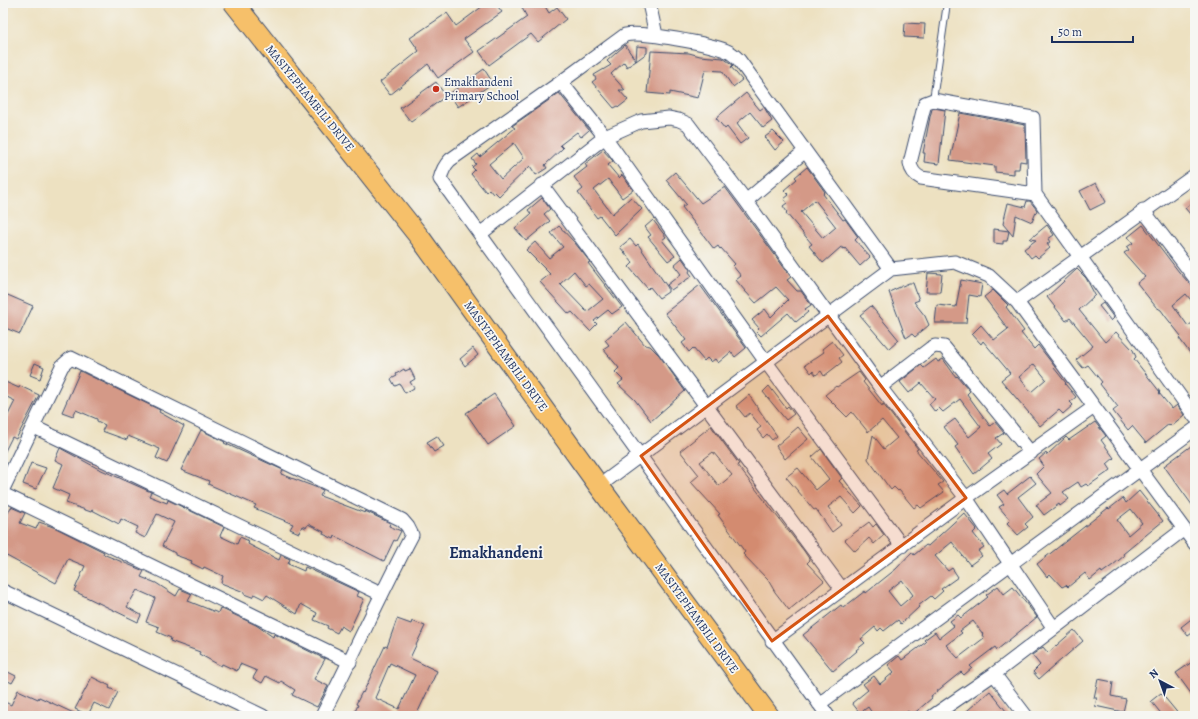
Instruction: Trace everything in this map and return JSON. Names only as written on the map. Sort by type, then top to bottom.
[{"type":"main road","name":"MASIYEPHAMBILI DRIVE","points":[[234,3],[420,239],[599,486],[769,716]]},
{"type":"street","points":[[649,3],[656,36]]},
{"type":"street","points":[[828,716],[772,641],[440,179],[443,168],[450,160],[625,35],[632,33],[656,36],[725,50],[735,56],[890,269]]},
{"type":"street","points":[[561,82],[605,137],[766,362],[902,546]]},
{"type":"street","points":[[1035,194],[921,178],[916,176],[911,167],[912,156],[924,106],[928,101],[933,100],[1033,118],[1035,194],[1195,417]]},
{"type":"street","points":[[480,234],[605,137],[641,121],[669,118],[688,124],[746,201],[880,387],[966,498],[1053,627]]},
{"type":"street","points":[[746,201],[805,152]]},
{"type":"street","points":[[1017,302],[1143,210],[1195,175]]},
{"type":"street","points":[[542,185],[842,589]]},
{"type":"street","points":[[1143,210],[1195,278]]},
{"type":"street","points":[[599,486],[890,269],[955,262],[990,276],[1017,302],[1195,544]]},
{"type":"street","points":[[880,387],[931,348],[936,346],[944,347],[1031,453]]},
{"type":"street","points":[[3,489],[62,366],[71,358],[402,520],[412,535],[381,594],[350,662],[322,716]]},
{"type":"street","points":[[772,641],[966,498],[1094,407]]},
{"type":"street","points":[[34,427],[381,594]]},
{"type":"street","points":[[819,704],[1195,429]]},
{"type":"street","points":[[3,494],[350,662]]},
{"type":"street","points":[[933,716],[994,674],[1053,627],[1184,530]]},
{"type":"street","points":[[3,591],[245,712],[263,716]]},
{"type":"street","points":[[994,674],[1026,716]]},
{"type":"lane","points":[[933,100],[947,3]]},
{"type":"highlighted area","points":[[828,316],[966,498],[772,641],[641,456]]},
{"type":"building","points":[[487,3],[495,3],[502,12],[464,39],[474,52],[438,78],[428,64],[390,95],[380,82],[419,51],[410,38],[447,13],[456,26]]},
{"type":"building","points":[[530,3],[543,3],[549,13],[557,7],[566,19],[538,42],[531,34],[489,65],[479,51],[527,17],[522,8]]},
{"type":"building","points":[[905,23],[925,24],[924,38],[904,37]]},
{"type":"building","points":[[625,45],[636,61],[627,67],[624,62],[611,74],[625,90],[619,90],[628,100],[619,107],[614,108],[592,82],[596,79],[594,75],[611,65],[607,61]]},
{"type":"building","points":[[637,46],[647,47],[647,53],[636,61]]},
{"type":"building","points":[[651,51],[689,53],[700,56],[723,58],[733,65],[731,67],[742,80],[733,87],[722,71],[705,70],[698,98],[670,92],[670,95],[647,93]]},
{"type":"building","points":[[484,69],[493,83],[458,107],[449,94]]},
{"type":"building","points":[[436,82],[446,96],[411,122],[400,108]]},
{"type":"building","points":[[559,93],[589,130],[581,137],[577,132],[560,145],[563,148],[545,165],[547,168],[536,175],[530,166],[499,196],[495,192],[493,194],[489,189],[486,192],[471,174],[475,170],[472,167],[476,164],[472,159],[478,154],[480,157],[515,128],[512,126]],"holes":[[[514,143],[524,158],[501,179],[489,164]]]},
{"type":"building","points":[[746,93],[760,110],[764,107],[772,121],[763,128],[750,112],[737,123],[748,138],[740,144],[727,127],[725,129],[716,118]]},
{"type":"building","points":[[932,109],[945,110],[939,164],[924,162],[925,153],[923,153],[930,117]]},
{"type":"building","points":[[960,113],[1025,125],[1026,162],[1020,161],[1019,169],[1014,169],[1014,174],[995,172],[995,166],[950,160]]},
{"type":"building","points":[[773,131],[784,142],[775,150],[765,137]]},
{"type":"building","points":[[603,150],[613,161],[608,165],[619,178],[622,175],[633,190],[622,198],[608,179],[594,190],[612,214],[631,197],[642,209],[615,235],[600,216],[597,218],[578,193],[583,189],[574,177],[587,167],[585,164]]},
{"type":"building","points":[[807,167],[825,192],[823,194],[843,220],[845,219],[858,237],[855,240],[870,257],[860,266],[845,248],[844,249],[841,247],[823,263],[809,246],[812,244],[786,213],[787,212],[783,206],[787,203],[784,199],[789,195],[784,190],[797,179],[795,177]],"holes":[[[815,200],[836,227],[823,238],[801,212]]]},
{"type":"building","points":[[675,172],[701,203],[725,187],[791,277],[787,280],[797,291],[801,291],[811,305],[805,309],[808,312],[796,322],[788,313],[761,336],[756,331],[759,328],[752,320],[765,309],[771,317],[788,300],[776,287],[756,303],[745,291],[736,280],[741,276],[733,266],[735,264],[721,248],[720,249],[718,246],[714,249],[682,207],[686,204],[666,180]]},
{"type":"building","points":[[1096,183],[1106,202],[1090,210],[1080,191]]},
{"type":"building","points":[[542,198],[550,209],[544,214],[550,221],[526,241],[515,228],[531,214],[528,210]]},
{"type":"building","points":[[1195,200],[1195,220],[1185,208]]},
{"type":"building","points":[[1027,201],[1030,201],[1037,210],[1032,222],[1016,215],[1013,236],[1003,224],[1008,203],[1025,207]]},
{"type":"building","points":[[653,220],[666,237],[662,240],[675,256],[668,261],[648,237],[651,235],[645,227]]},
{"type":"building","points":[[1047,225],[1054,235],[1048,239],[1050,242],[1047,244],[1050,248],[1038,258],[1035,255],[1031,258],[1024,249],[1036,240],[1030,239]]},
{"type":"building","points":[[1143,225],[1179,272],[1189,283],[1195,286],[1195,305],[1186,294],[1173,305],[1188,326],[1195,321],[1195,360],[1179,338],[1181,336],[1161,310],[1156,307],[1137,283],[1145,277],[1124,253],[1129,250],[1127,247],[1133,243],[1128,237]]},
{"type":"building","points":[[559,226],[590,262],[588,263],[622,307],[612,314],[608,310],[594,321],[597,324],[590,331],[572,312],[569,314],[540,282],[550,274],[526,250],[535,242],[549,258],[563,247],[551,233]],"holes":[[[574,271],[586,286],[589,284],[603,299],[588,311],[586,311],[560,284]]]},
{"type":"building","points":[[994,229],[1009,231],[1007,241],[1003,241],[1003,244],[994,243]]},
{"type":"building","points":[[630,239],[636,246],[638,244],[668,288],[668,292],[659,298],[650,287],[648,289],[629,267],[633,263],[620,247]]},
{"type":"building","points":[[682,258],[692,276],[671,290],[667,285],[681,274],[674,265]]},
{"type":"building","points":[[1077,269],[1086,278],[1095,295],[1079,310],[1105,342],[1116,332],[1133,350],[1136,357],[1134,359],[1172,409],[1177,405],[1184,415],[1171,426],[1169,424],[1146,443],[1132,426],[1128,430],[1113,411],[1118,407],[1100,384],[1102,382],[1088,365],[1083,368],[1076,360],[1093,346],[1070,318],[1066,321],[1047,297]]},
{"type":"building","points":[[928,273],[942,274],[940,292],[926,292]]},
{"type":"building","points":[[961,280],[982,284],[980,297],[969,295],[966,323],[935,323],[937,305],[956,307]]},
{"type":"building","points":[[909,283],[913,283],[919,300],[914,302],[925,316],[929,325],[915,337],[912,334],[906,338],[889,292]]},
{"type":"building","points":[[700,285],[746,348],[735,357],[731,352],[718,363],[715,359],[711,362],[707,358],[704,361],[693,348],[689,352],[682,343],[686,340],[665,313]]},
{"type":"building","points":[[993,290],[1008,305],[1006,307],[1024,331],[1021,333],[1034,349],[1038,345],[1055,367],[1054,368],[1066,383],[1065,384],[1076,397],[1070,402],[1073,405],[1063,414],[1059,410],[1040,426],[1001,380],[1010,373],[983,341],[981,344],[972,334],[981,325],[994,340],[1008,329],[984,297]],"holes":[[[1034,364],[1046,379],[1031,392],[1019,377]]]},
{"type":"building","points":[[3,293],[33,306],[20,334],[3,327]]},
{"type":"building","points":[[1103,303],[1114,318],[1111,321],[1099,306]]},
{"type":"building","points":[[871,306],[899,340],[889,349],[860,315]]},
{"type":"building","points":[[626,322],[645,345],[650,346],[659,355],[685,391],[651,421],[635,400],[618,384],[623,380],[615,372],[619,368],[603,349],[609,345],[605,340]]},
{"type":"building","points":[[832,341],[843,355],[839,358],[842,362],[824,376],[821,371],[816,375],[813,371],[811,373],[805,365],[824,352],[822,349]]},
{"type":"building","points":[[473,348],[478,355],[465,366],[460,359]]},
{"type":"building","points":[[936,359],[938,362],[943,359],[956,377],[957,376],[970,391],[967,394],[990,426],[995,422],[1004,433],[996,438],[1001,444],[988,454],[992,459],[974,474],[955,447],[958,445],[944,427],[955,419],[969,437],[981,427],[960,399],[943,412],[939,408],[935,412],[929,404],[935,399],[921,383],[909,393],[900,382],[921,365],[924,368]]},
{"type":"building","points":[[35,363],[44,367],[40,379],[30,375]]},
{"type":"building","points":[[404,369],[405,371],[410,369],[415,379],[410,382],[414,388],[405,393],[400,384],[395,386],[391,379],[397,376],[396,374]]},
{"type":"building","points":[[80,371],[160,410],[159,412],[184,426],[167,463],[156,458],[160,449],[128,436],[127,440],[102,431],[105,425],[97,421],[97,419],[76,410],[73,416],[62,412]]},
{"type":"building","points":[[859,372],[865,380],[863,382],[882,406],[883,404],[918,449],[916,450],[943,482],[938,485],[944,492],[921,508],[918,505],[914,508],[899,490],[898,491],[894,487],[891,490],[868,459],[873,435],[884,449],[897,438],[882,420],[868,432],[852,412],[847,417],[825,395],[836,386],[837,387]]},
{"type":"building","points":[[3,381],[19,388],[20,386],[39,395],[16,439],[12,437],[3,455],[3,425],[15,401],[3,395]]},
{"type":"building","points":[[769,386],[786,408],[788,406],[794,414],[786,420],[763,392]]},
{"type":"building","points":[[494,394],[516,426],[488,445],[466,413]]},
{"type":"building","points":[[749,395],[777,436],[772,440],[767,434],[763,438],[757,430],[761,427],[750,413],[745,417],[736,406]]},
{"type":"building","points":[[1095,422],[1106,436],[1101,440],[1114,458],[1107,464],[1111,470],[1088,486],[1086,484],[1081,487],[1078,482],[1063,492],[1069,499],[1044,515],[1036,505],[1052,493],[1036,474],[1044,466],[1039,459],[1046,453],[1047,455],[1066,437],[1069,440]]},
{"type":"building","points":[[711,426],[739,464],[737,465],[804,551],[810,560],[807,563],[824,581],[789,610],[768,580],[743,554],[745,552],[718,515],[720,514],[691,482],[699,475],[680,451]],"holes":[[[713,452],[732,475],[719,486],[700,462]]]},
{"type":"building","points":[[798,427],[808,439],[785,459],[776,446]]},
{"type":"building","points":[[201,430],[225,442],[224,443],[283,470],[281,474],[323,490],[320,496],[365,513],[365,511],[390,523],[389,526],[401,531],[396,541],[394,540],[384,561],[335,536],[334,539],[323,534],[324,532],[308,524],[306,528],[302,526],[299,533],[290,529],[293,524],[254,508],[256,505],[208,484],[209,481],[181,470]]},
{"type":"building","points":[[437,436],[444,446],[434,452],[427,442]]},
{"type":"building","points":[[1195,443],[1195,509],[1164,466]]},
{"type":"building","points":[[60,448],[97,468],[151,492],[149,496],[167,503],[168,500],[224,527],[220,536],[237,544],[240,537],[249,541],[248,544],[279,560],[281,555],[290,559],[288,564],[304,571],[305,567],[359,592],[357,596],[364,599],[349,631],[341,626],[337,633],[327,628],[328,626],[314,620],[317,613],[301,604],[297,614],[267,595],[264,599],[254,594],[252,597],[244,594],[244,592],[221,583],[223,576],[204,567],[203,569],[191,563],[192,561],[175,555],[175,553],[162,546],[174,522],[157,514],[145,538],[135,533],[138,527],[121,519],[119,524],[92,510],[91,512],[66,503],[69,495],[53,488],[63,464],[55,460]]},
{"type":"building","points":[[821,449],[842,478],[839,481],[862,506],[855,513],[841,497],[828,507],[841,525],[832,532],[816,509],[814,510],[786,477],[798,468],[816,490],[829,479],[812,457]]},
{"type":"building","points":[[31,463],[46,468],[36,489],[23,484]]},
{"type":"building","points":[[1030,476],[1036,483],[1018,497],[1033,517],[1025,524],[1028,527],[1018,535],[1007,523],[1010,520],[999,507],[1004,504],[997,495],[1004,490],[1007,494]]},
{"type":"building","points":[[1139,491],[1163,521],[1123,554],[1124,556],[1113,565],[1102,573],[1101,571],[1090,580],[1085,573],[1068,587],[1066,585],[1062,587],[1050,574],[1047,577],[1037,564],[1108,508],[1109,509],[1123,498],[1126,503]],"holes":[[[1131,509],[1142,523],[1128,535],[1117,520]]]},
{"type":"building","points":[[11,507],[25,513],[20,523],[36,529],[39,522],[56,528],[104,552],[103,554],[144,571],[141,577],[156,583],[176,596],[180,589],[192,594],[188,601],[218,613],[220,608],[256,625],[273,637],[274,634],[325,659],[314,679],[328,686],[317,707],[292,695],[295,690],[281,681],[280,683],[266,676],[262,683],[253,678],[257,671],[240,664],[237,671],[222,664],[221,666],[199,654],[200,652],[170,641],[171,638],[157,632],[159,627],[146,622],[155,598],[137,590],[127,607],[141,615],[138,622],[74,591],[85,566],[68,559],[56,583],[3,554],[3,523]]},
{"type":"building","points":[[964,513],[977,529],[973,533],[984,547],[978,551],[982,556],[970,565],[952,542],[935,556],[948,571],[952,568],[958,577],[941,589],[943,591],[934,599],[931,596],[918,606],[919,607],[901,624],[898,620],[884,631],[881,628],[878,631],[875,627],[861,639],[865,643],[833,671],[803,635],[841,605],[843,608],[865,591],[866,593],[896,569],[912,552],[914,555],[926,545],[928,546]],"holes":[[[902,580],[913,595],[900,606],[888,591]]]},
{"type":"building","points":[[869,522],[873,527],[876,524],[884,535],[874,544],[869,538],[855,551],[845,540]]},
{"type":"building","points":[[998,586],[1004,594],[1013,587],[1037,617],[997,650],[995,647],[970,666],[972,668],[964,675],[961,672],[931,696],[932,698],[911,716],[908,711],[902,716],[874,716],[868,707],[860,713],[852,703],[868,690],[863,684],[874,676],[880,684],[894,672],[888,665],[899,656],[902,660],[926,642],[924,640],[935,632],[939,638],[954,626],[950,621],[958,615],[961,618],[988,597],[986,595]],"holes":[[[973,621],[983,634],[982,635],[984,638],[958,658],[946,645],[962,633],[960,631]]]},
{"type":"building","points":[[1195,616],[1195,631],[1188,636],[1181,627]]},
{"type":"building","points":[[397,619],[411,624],[412,621],[425,626],[410,658],[437,671],[416,716],[353,716],[358,705],[356,704],[362,692],[363,693],[385,646],[387,647]],"holes":[[[390,663],[415,675],[399,709],[375,698]]]},
{"type":"building","points":[[1074,630],[1083,641],[1039,679],[1033,672],[1040,665],[1032,655],[1043,647],[1048,653]]},
{"type":"building","points":[[1195,660],[1195,699],[1176,673]]},
{"type":"building","points":[[8,672],[16,676],[12,683],[4,679]]},
{"type":"building","points":[[92,677],[118,692],[109,710],[94,703],[88,715],[75,709]]},
{"type":"building","points":[[1098,679],[1113,682],[1111,696],[1126,699],[1123,712],[1095,706],[1097,698],[1094,698]]},
{"type":"building","points":[[18,690],[38,699],[39,697],[80,716],[3,716],[3,701],[11,705]]},
{"type":"building","points":[[990,691],[1010,716],[961,716]]},
{"type":"building","points":[[1161,693],[1180,716],[1163,716],[1151,701]]},
{"type":"place","name":"Emakhandeni Primary School","points":[[436,89]]},
{"type":"district","name":"Emakhandeni","points":[[496,552]]}]
